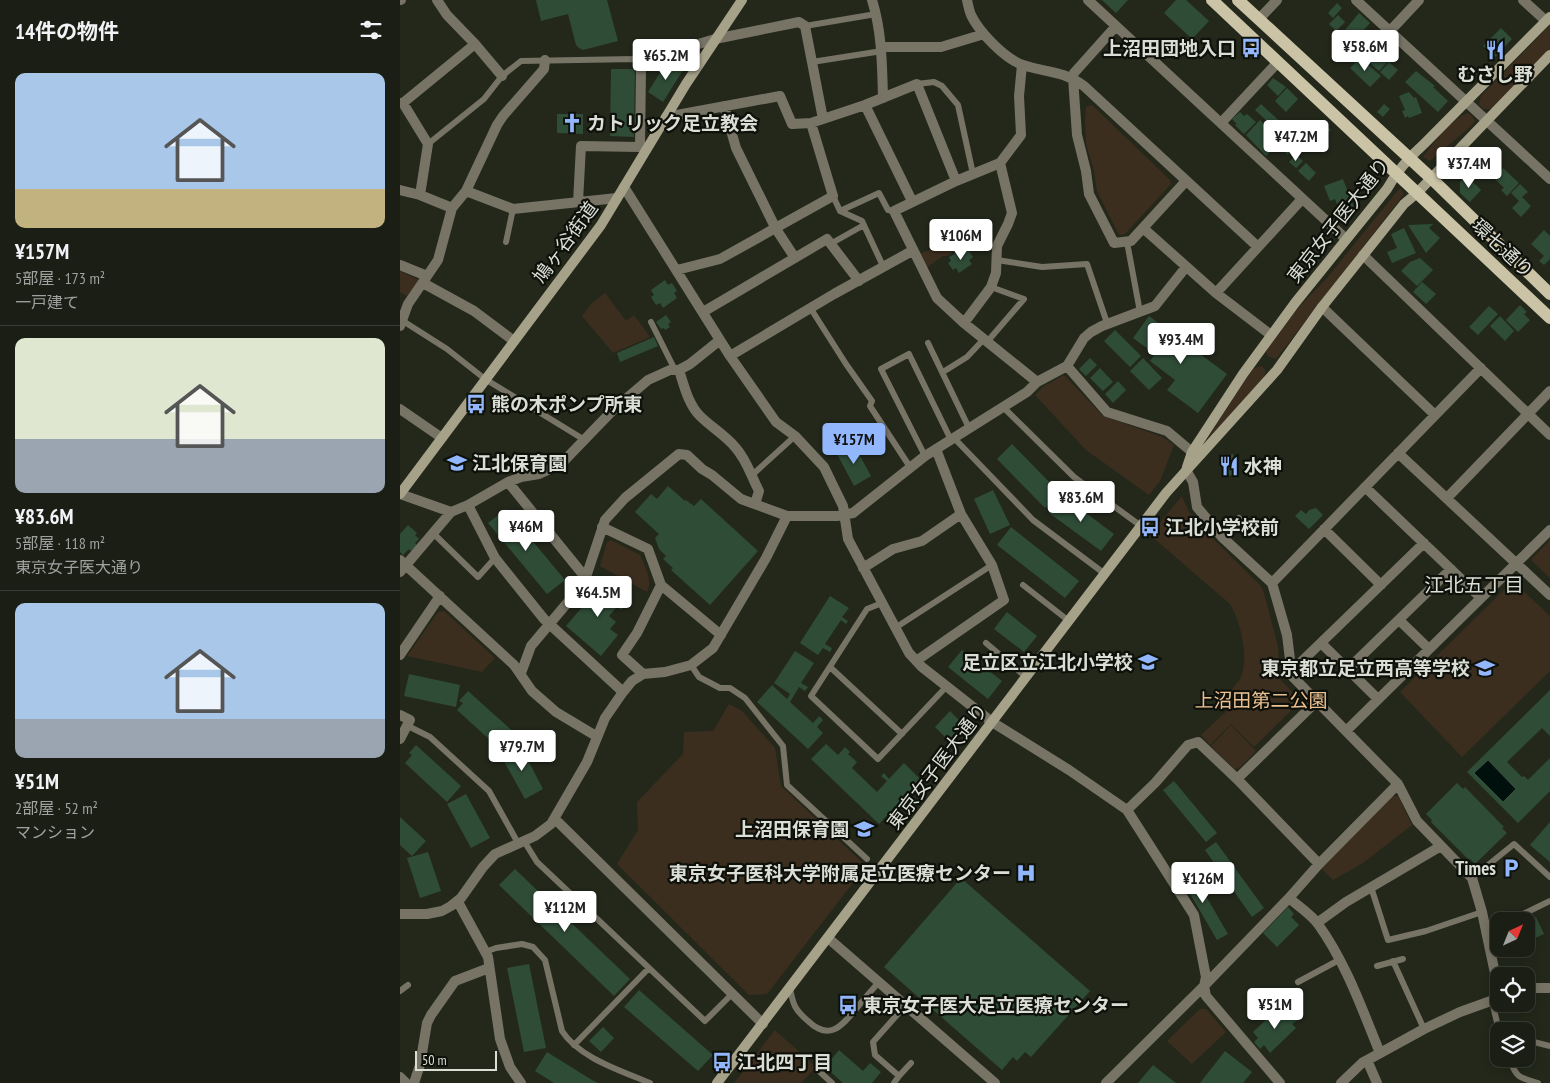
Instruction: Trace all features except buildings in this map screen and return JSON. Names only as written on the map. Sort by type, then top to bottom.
[{"type":"main road","name":"環七通り","points":[[1212,0],[1550,318]]},
{"type":"main road","name":"環七通り","points":[[1238,0],[1409,157],[1550,294]]},
{"type":"street","points":[[437,0],[447,15],[502,76]]},
{"type":"street","name":"鳩ヶ谷街道","points":[[400,494],[601,224],[618,198],[643,149],[742,0]]},
{"type":"street","points":[[872,0],[882,49],[883,98]]},
{"type":"street","points":[[967,0],[970,14],[984,34],[999,48],[1022,64],[1067,75],[1084,86],[1258,247]]},
{"type":"street","points":[[1088,0],[1346,239]]},
{"type":"street","points":[[1259,19],[1277,0]]},
{"type":"street","points":[[1356,0],[1550,180]]},
{"type":"street","points":[[1390,31],[1418,0]]},
{"type":"street","points":[[1523,0],[1548,19]]},
{"type":"street","name":"東京女子医大通り","points":[[1186,470],[1192,452],[1243,374],[1295,302],[1387,189],[1396,172],[1548,19]]},
{"type":"street","points":[[578,202],[581,146],[643,149],[641,66],[644,62],[715,39],[799,22],[805,26],[824,119]]},
{"type":"street","points":[[1116,26],[1074,73],[1073,78],[1077,135],[1086,171],[1089,194],[1114,244],[1131,241],[1186,181]]},
{"type":"street","points":[[882,49],[941,47],[984,34]]},
{"type":"street","points":[[420,195],[428,144],[401,103],[475,44]]},
{"type":"street","name":"東京女子医大通り","points":[[717,1083],[1104,574],[1186,470],[1277,370],[1322,308],[1404,204],[1417,193],[1550,55]]},
{"type":"street","points":[[401,324],[408,304],[438,260],[452,208],[466,191],[503,116],[544,69],[545,60]]},
{"type":"street","points":[[1221,123],[1278,62]]},
{"type":"street","points":[[1022,64],[1019,96],[1021,135],[1000,163],[956,181],[894,211],[912,251],[937,298],[985,341],[1037,382]]},
{"type":"street","points":[[666,117],[780,96],[792,124],[811,123],[865,105],[918,84],[956,181]]},
{"type":"street","points":[[865,105],[912,201]]},
{"type":"street","points":[[724,106],[736,148],[776,228],[794,258]]},
{"type":"street","points":[[677,270],[720,259],[833,196],[811,123]]},
{"type":"street","points":[[964,323],[991,287],[996,273],[997,246],[1012,213],[1000,163]]},
{"type":"street","points":[[624,187],[730,356],[776,422],[795,436],[824,467],[843,506],[848,539],[909,653],[916,661],[992,722],[1069,770],[1127,810],[1194,916],[1206,977],[1204,986],[1206,996],[1280,1083]]},
{"type":"street","points":[[400,190],[420,195],[452,208]]},
{"type":"street","points":[[466,191],[513,209],[618,198]]},
{"type":"street","points":[[1216,293],[1302,199]]},
{"type":"street","points":[[1143,228],[1216,293],[1271,336]]},
{"type":"street","points":[[703,312],[827,239],[832,243],[858,281]]},
{"type":"street","points":[[730,356],[912,251]]},
{"type":"street","points":[[1363,255],[1550,435]]},
{"type":"street","points":[[400,265],[474,311],[514,341]]},
{"type":"street","points":[[520,673],[531,646],[584,583],[605,520],[625,498],[679,454],[686,455],[741,499],[787,516],[845,515],[853,513],[871,501],[925,456],[1027,392],[1037,382],[1067,366],[1084,338],[1091,332],[1107,323],[1155,306],[1186,267]]},
{"type":"street","points":[[1322,308],[1435,415]]},
{"type":"street","points":[[596,736],[556,712],[532,690],[514,665],[440,596],[402,566],[434,534],[451,512],[468,505],[508,482],[539,474],[561,464],[614,409],[648,380],[691,363],[720,340]]},
{"type":"street","points":[[1067,366],[1107,412],[1167,431],[1192,452]]},
{"type":"street","points":[[1272,583],[1481,368]]},
{"type":"street","points":[[677,370],[686,393],[699,415],[735,446],[746,461],[751,476],[760,491],[755,504]]},
{"type":"street","points":[[1447,498],[1550,391]]},
{"type":"street","points":[[400,410],[442,438]]},
{"type":"street","points":[[916,661],[1004,600],[992,565],[961,514],[936,449]]},
{"type":"street","points":[[1398,453],[1550,595]]},
{"type":"street","points":[[1186,470],[1193,482],[1197,508],[1222,537],[1272,583],[1287,636],[1292,676],[1398,784],[1417,821],[1472,878],[1487,932],[1494,967]]},
{"type":"street","points":[[508,482],[581,572],[587,574]]},
{"type":"street","points":[[1366,487],[1481,598]]},
{"type":"street","points":[[400,494],[451,512]]},
{"type":"street","points":[[468,505],[495,558],[549,624],[623,692]]},
{"type":"street","points":[[864,568],[893,549],[922,540],[961,514]]},
{"type":"street","points":[[400,914],[427,914],[442,911],[458,902],[483,867],[495,854],[535,836],[555,819],[587,762],[596,736],[605,718],[623,692],[643,674],[665,672],[691,665],[713,648],[766,558],[787,516]]},
{"type":"street","points":[[602,527],[648,549],[661,585],[721,635]]},
{"type":"street","points":[[1324,529],[1381,585]]},
{"type":"street","points":[[1346,731],[1550,530]]},
{"type":"street","points":[[1290,668],[1298,665],[1424,543]]},
{"type":"street","points":[[1348,669],[1451,569]]},
{"type":"street","points":[[643,674],[622,654],[637,633],[661,585]]},
{"type":"street","points":[[400,655],[440,596]]},
{"type":"street","points":[[1399,620],[1429,649]]},
{"type":"street","points":[[1321,643],[1378,699]]},
{"type":"street","points":[[1237,779],[1316,702]]},
{"type":"street","points":[[400,715],[410,720],[400,739]]},
{"type":"street","points":[[1127,810],[1156,782],[1188,745],[1198,742],[1237,779],[1319,864]]},
{"type":"street","points":[[1106,1083],[1204,986],[1319,864],[1398,784]]},
{"type":"street","points":[[555,819],[763,1024]]},
{"type":"street","points":[[1317,922],[1346,902],[1441,846]]},
{"type":"street","points":[[1289,898],[1317,922],[1350,979],[1380,1053]]},
{"type":"street","points":[[458,902],[485,952],[504,1051],[510,1067],[521,1083]]},
{"type":"street","points":[[828,938],[995,1083]]},
{"type":"street","points":[[405,1081],[420,1065],[427,1023],[455,981],[489,968]]},
{"type":"street","points":[[1535,988],[1550,988]]},
{"type":"street","points":[[1341,1083],[1367,1060],[1424,1029],[1460,1012],[1490,1002]]},
{"type":"street","points":[[1367,1060],[1377,1083]]},
{"type":"lane","points":[[805,26],[876,14]]},
{"type":"lane","points":[[812,62],[882,49]]},
{"type":"lane","points":[[428,144],[484,99],[502,76],[521,61],[636,59],[644,62]]},
{"type":"lane","points":[[918,84],[934,82],[942,86],[958,105],[973,174]]},
{"type":"lane","points":[[840,211],[879,193],[888,210],[894,211]]},
{"type":"lane","points":[[833,196],[840,211],[862,221],[883,266]]},
{"type":"lane","points":[[506,242],[513,209]]},
{"type":"lane","points":[[832,243],[864,225]]},
{"type":"lane","points":[[1127,242],[1140,312]]},
{"type":"lane","points":[[997,260],[1042,267],[1087,264],[1107,323]]},
{"type":"lane","points":[[942,372],[967,357],[985,341],[1024,299],[991,287]]},
{"type":"lane","points":[[812,309],[851,372],[872,401],[870,406],[910,467]]},
{"type":"lane","points":[[651,322],[677,370]]},
{"type":"lane","points":[[401,324],[447,349],[486,379],[584,439]]},
{"type":"lane","points":[[928,343],[969,428]]},
{"type":"lane","points":[[925,456],[881,369],[909,354],[953,439],[1033,520],[1104,574]]},
{"type":"lane","points":[[1003,407],[1074,477],[1141,526]]},
{"type":"lane","points":[[751,476],[795,436]]},
{"type":"lane","points":[[1222,537],[1240,518]]},
{"type":"lane","points":[[434,534],[478,578],[495,558]]},
{"type":"lane","points":[[894,628],[992,565]]},
{"type":"lane","points":[[1023,585],[1069,621]]},
{"type":"lane","points":[[882,603],[867,610],[811,696],[878,759],[947,686]]},
{"type":"lane","points":[[986,644],[1026,677]]},
{"type":"lane","points":[[691,665],[699,677],[720,688],[730,688],[745,698],[783,746],[787,785],[867,859]]},
{"type":"lane","points":[[830,667],[902,734]]},
{"type":"lane","points":[[408,726],[430,737],[489,791],[521,842],[537,862],[705,1021],[732,994]]},
{"type":"lane","points":[[1472,878],[1514,844],[1550,876]]},
{"type":"lane","points":[[1371,887],[1388,940],[1426,931],[1482,912]]},
{"type":"lane","points":[[1527,912],[1550,901]]},
{"type":"lane","points":[[485,952],[496,948],[522,944],[533,947],[545,960],[562,1031],[574,1045],[607,1065],[650,1083]]},
{"type":"lane","points":[[1377,966],[1403,958]]},
{"type":"lane","points":[[1298,982],[1339,960]]},
{"type":"lane","points":[[1393,961],[1424,1029]]},
{"type":"lane","points":[[574,1045],[649,968]]},
{"type":"lane","points":[[790,988],[793,1003],[798,1012],[816,1029],[828,1031],[842,1025],[879,982]]},
{"type":"lane","points":[[400,991],[408,985]]},
{"type":"lane","points":[[899,1076],[875,1055],[873,1042],[905,1006]]},
{"type":"lane","points":[[1535,1042],[1550,1046]]},
{"type":"lane","points":[[894,1083],[911,1063]]},
{"type":"lane","points":[[1512,1067],[1520,1078],[1538,1083]]},
{"type":"lane","points":[[820,1072],[832,1083]]},
{"type":"green space","points":[[1550,25],[1550,50],[1492,109],[1483,109],[1479,104],[1481,96]]},
{"type":"green space","points":[[1092,105],[1170,180],[1171,184],[1125,234],[1119,235],[1097,191],[1094,171],[1086,144],[1086,107]]},
{"type":"green space","points":[[1468,113],[1475,121],[1471,126],[1430,161],[1423,157],[1455,120]]},
{"type":"green space","points":[[1399,189],[1404,194],[1276,359],[1269,357],[1266,353],[1267,349],[1296,310],[1327,278]]},
{"type":"green space","points":[[967,237],[971,247],[965,251],[962,247],[947,256],[943,256],[926,268],[918,254]]},
{"type":"green space","points":[[400,271],[419,280],[407,296],[400,292]]},
{"type":"green space","points":[[605,293],[626,321],[634,315],[650,337],[613,353],[582,316],[591,304]]},
{"type":"green space","points":[[1262,366],[1266,371],[1263,379],[1205,443],[1244,381],[1254,368]]},
{"type":"green space","points":[[1064,375],[1103,416],[1162,437],[1174,445],[1160,481],[1149,495],[1086,450],[1035,395],[1044,386]]},
{"type":"green space","name":"上沼田第二公園","points":[[1182,496],[1188,510],[1199,525],[1261,586],[1278,646],[1280,679],[1297,697],[1297,705],[1254,747],[1231,724],[1210,745],[1201,735],[1231,707],[1233,701],[1228,693],[1241,677],[1244,650],[1237,620],[1230,604],[1150,535]]},
{"type":"green space","points":[[611,540],[640,555],[649,578],[647,592],[600,566],[607,542]]},
{"type":"green space","points":[[1550,540],[1550,578],[1531,560]]},
{"type":"green space","points":[[1509,585],[1517,585],[1550,616],[1550,671],[1462,757],[1400,692]]},
{"type":"green space","points":[[444,611],[495,658],[482,672],[407,656],[438,612]]},
{"type":"green space","points":[[729,704],[742,711],[775,748],[781,786],[866,866],[767,994],[749,995],[617,864],[638,830],[637,802],[683,754],[684,732],[713,731]]},
{"type":"green space","points":[[1231,725],[1256,751],[1239,768],[1234,769],[1211,746]]},
{"type":"green space","points":[[1392,796],[1398,796],[1412,825],[1363,863],[1333,880],[1321,868]]},
{"type":"green space","points":[[1200,1009],[1206,1009],[1226,1032],[1192,1064],[1167,1041]]},
{"type":"green space","points":[[775,1030],[816,1067],[801,1083],[734,1083]]},
{"type":"shaded area","points":[[1488,760],[1516,789],[1503,802],[1474,773]]},
{"type":"place","name":"上沼田団地入口","points":[[1251,48]]},
{"type":"place","name":"むさし野","points":[[1495,50]]},
{"type":"place","name":"カトリック足立教会","points":[[572,123]]},
{"type":"place","name":"熊の木ポンプ所東","points":[[476,404]]},
{"type":"place","name":"江北保育園","points":[[457,463]]},
{"type":"place","name":"水神","points":[[1229,466]]},
{"type":"place","name":"江北小学校前","points":[[1150,527]]},
{"type":"place","name":"足立区立江北小学校","points":[[1148,662]]},
{"type":"place","name":"東京都立足立西高等学校","points":[[1485,668]]},
{"type":"place","name":"上沼田保育園","points":[[864,829]]},
{"type":"place","name":"Times","points":[[1511,868]]},
{"type":"place","name":"東京女子医科大学附属足立医療センター","points":[[1026,873]]},
{"type":"place","name":"東京女子医大足立医療センター","points":[[848,1005]]},
{"type":"place","name":"江北四丁目","points":[[722,1062]]},
{"type":"district","name":"江北五丁目","points":[[1474,585]]}]
